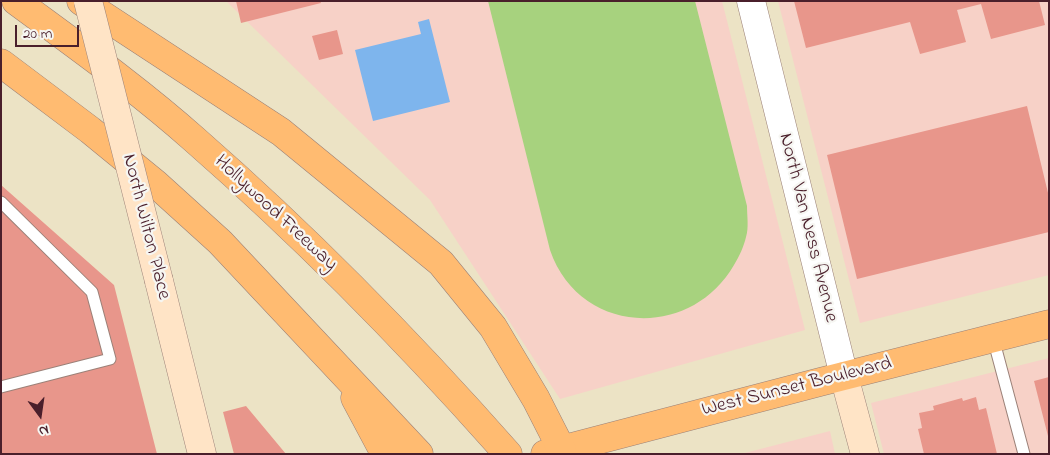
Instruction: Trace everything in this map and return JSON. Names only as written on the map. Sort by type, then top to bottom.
[{"type":"main road","name":"Hollywood Freeway","points":[[16,1],[127,84],[195,140],[260,199],[329,263],[396,330],[508,454]]},
{"type":"main road","points":[[81,1],[281,132],[441,263],[493,327],[536,398],[553,452]]},
{"type":"main road","name":"North Wilton Place","points":[[88,1],[202,454]]},
{"type":"main road","points":[[1,63],[90,130],[220,242],[419,454]]},
{"type":"main road","name":"West Sunset Boulevard","points":[[553,452],[1049,324]]},
{"type":"main road","points":[[340,368],[385,454]]},
{"type":"main road","name":"North Van Ness Avenue","points":[[844,376],[865,454]]},
{"type":"street","name":"North Van Ness Avenue","points":[[751,1],[844,376]]},
{"type":"lane","points":[[1,202],[92,292],[110,359],[1,388]]},
{"type":"lane","points":[[993,338],[1024,454]]},
{"type":"shaded area","points":[[226,1],[722,1],[805,330],[560,399],[430,200]]},
{"type":"shaded area","points":[[778,1],[1049,1],[1049,275],[860,323]]},
{"type":"shaded area","points":[[1049,358],[1049,454],[884,454],[871,403]]},
{"type":"shaded area","points":[[830,431],[835,454],[741,454]]},
{"type":"green space","points":[[488,1],[695,1],[747,206],[747,230],[743,248],[734,265],[715,290],[691,307],[664,316],[636,318],[609,312],[585,299],[564,278],[550,250]]},
{"type":"water","points":[[429,19],[450,102],[373,121],[355,50],[421,34],[418,22]]},
{"type":"building","points":[[236,1],[320,1],[321,3],[241,23]]},
{"type":"building","points":[[794,1],[1039,1],[1045,25],[991,39],[981,4],[957,10],[966,42],[920,54],[910,22],[806,48]]},
{"type":"building","points":[[337,30],[343,54],[319,60],[312,36]]},
{"type":"building","points":[[1027,106],[1049,197],[1049,232],[857,279],[827,155]]},
{"type":"building","points":[[1,185],[114,285],[157,454],[1,454]]},
{"type":"building","points":[[1049,377],[1049,436],[1048,436],[1034,381]]},
{"type":"building","points":[[976,397],[979,410],[986,408],[997,454],[924,454],[918,429],[922,428],[919,413],[934,410],[933,406],[962,398],[963,401]]},
{"type":"building","points":[[246,406],[286,454],[234,454],[223,412]]}]
